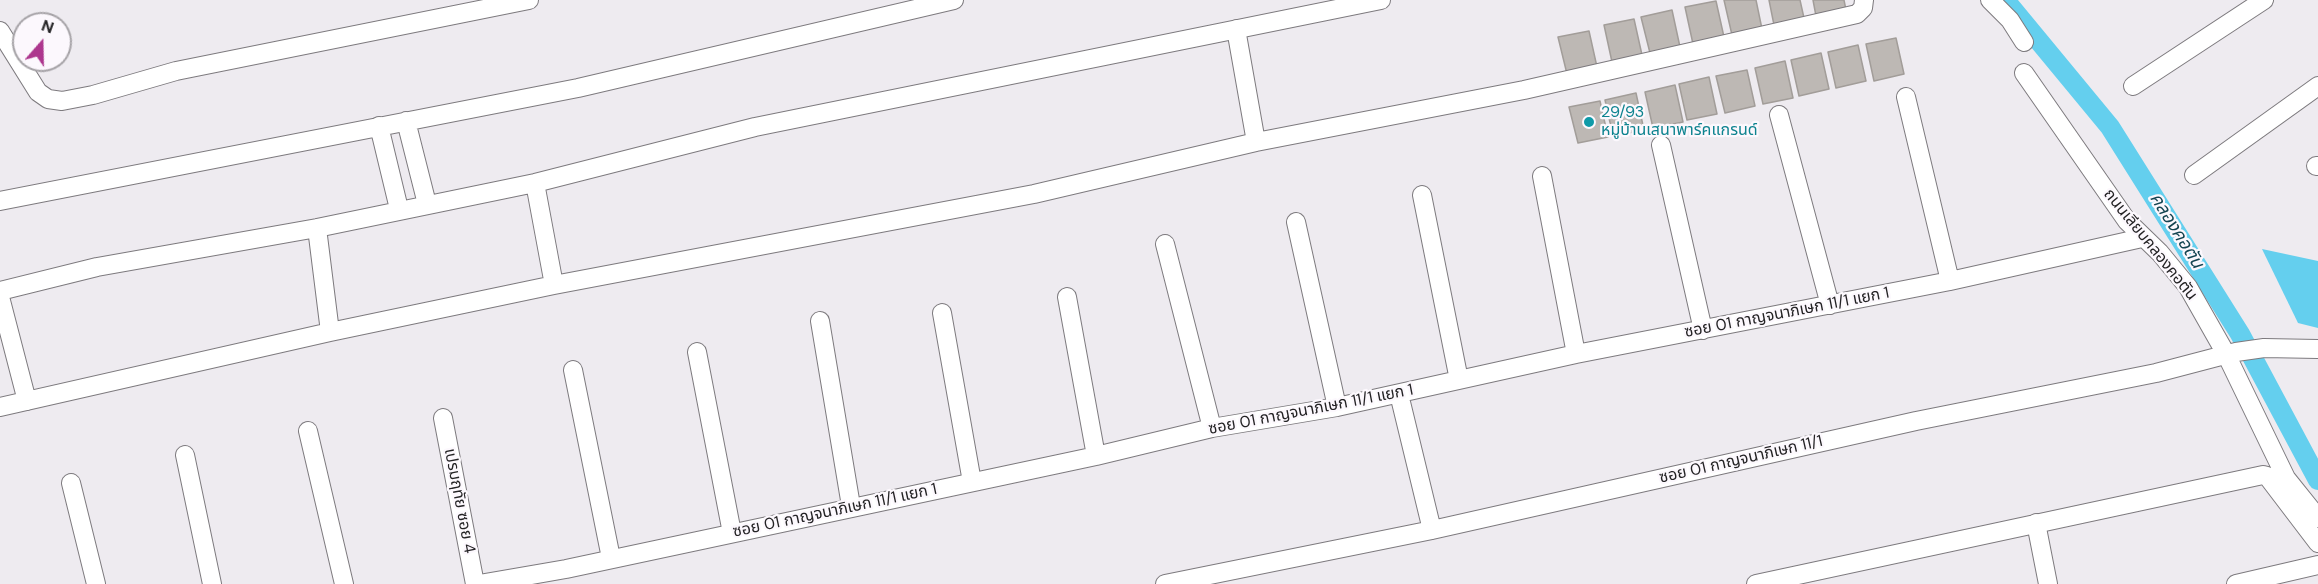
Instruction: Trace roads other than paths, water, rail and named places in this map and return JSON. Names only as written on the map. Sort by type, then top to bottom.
[{"type":"street","points":[[0,31],[38,92],[48,99],[62,101],[93,95],[176,72],[529,0]]},
{"type":"street","points":[[0,201],[578,88],[954,0]]},
{"type":"street","points":[[0,291],[98,267],[317,228],[399,209],[535,183],[755,127],[1381,0]]},
{"type":"street","points":[[0,407],[330,332],[554,285],[1034,194],[1256,142],[1524,90],[1857,14],[1863,8],[1864,0]]},
{"type":"street","points":[[1990,0],[2010,20],[2024,42]]},
{"type":"street","points":[[2133,86],[2264,0]]},
{"type":"street","points":[[1236,29],[1256,142]]},
{"type":"street","name":"ถนนเลียบคลองคอตัน","points":[[2024,73],[2127,221],[2160,253],[2188,287],[2231,353],[2286,478],[2318,518]]},
{"type":"street","points":[[2194,175],[2318,86]]},
{"type":"street","points":[[1906,97],[1950,281]]},
{"type":"street","points":[[1779,115],[1830,305]]},
{"type":"street","points":[[406,121],[427,204]]},
{"type":"street","points":[[379,126],[399,209]]},
{"type":"street","points":[[1661,145],[1702,330]]},
{"type":"street","points":[[1542,176],[1575,354]]},
{"type":"street","points":[[535,183],[554,285]]},
{"type":"street","points":[[1422,195],[1460,380]]},
{"type":"street","points":[[1296,222],[1337,407]]},
{"type":"street","points":[[317,228],[330,332]]},
{"type":"street","name":"ซอย 01 กาญจนาภิเษก 11/1 แยก 1","points":[[477,584],[568,577],[611,558],[1096,456],[1212,428],[1337,407],[1575,354],[1950,281],[2142,238]]},
{"type":"street","points":[[1165,244],[1212,428]]},
{"type":"street","points":[[0,297],[27,400]]},
{"type":"street","points":[[1067,297],[1096,456]]},
{"type":"street","points":[[942,313],[972,482]]},
{"type":"street","points":[[820,321],[851,506]]},
{"type":"street","name":"ซอย 01 กาญจนาภิเษก 11/1","points":[[1166,584],[1432,530],[1905,423],[2156,373],[2231,353],[2264,348],[2318,348]]},
{"type":"street","points":[[697,352],[732,533]]},
{"type":"street","points":[[573,370],[611,558]]},
{"type":"street","points":[[1399,394],[1432,530]]},
{"type":"street","name":"เปรมฤทัย ซอย 4","points":[[443,418],[477,584]]},
{"type":"street","points":[[308,431],[344,584]]},
{"type":"street","points":[[185,455],[212,584]]},
{"type":"street","points":[[1756,584],[2263,475],[2267,476],[2318,543]]},
{"type":"street","points":[[71,483],[96,584]]},
{"type":"street","points":[[2036,523],[2048,584]]},
{"type":"street","points":[[2235,584],[2318,565]]},
{"type":"water","points":[[2262,249],[2318,261],[2318,328],[2298,323]]},
{"type":"waterway","name":"คลองคอตัน","points":[[2005,0],[2110,127],[2240,334],[2318,480]]},
{"type":"place","name":"29/93 หมู่บ้านเสนาพาร์คแกรนด์","points":[[1589,122]]}]
